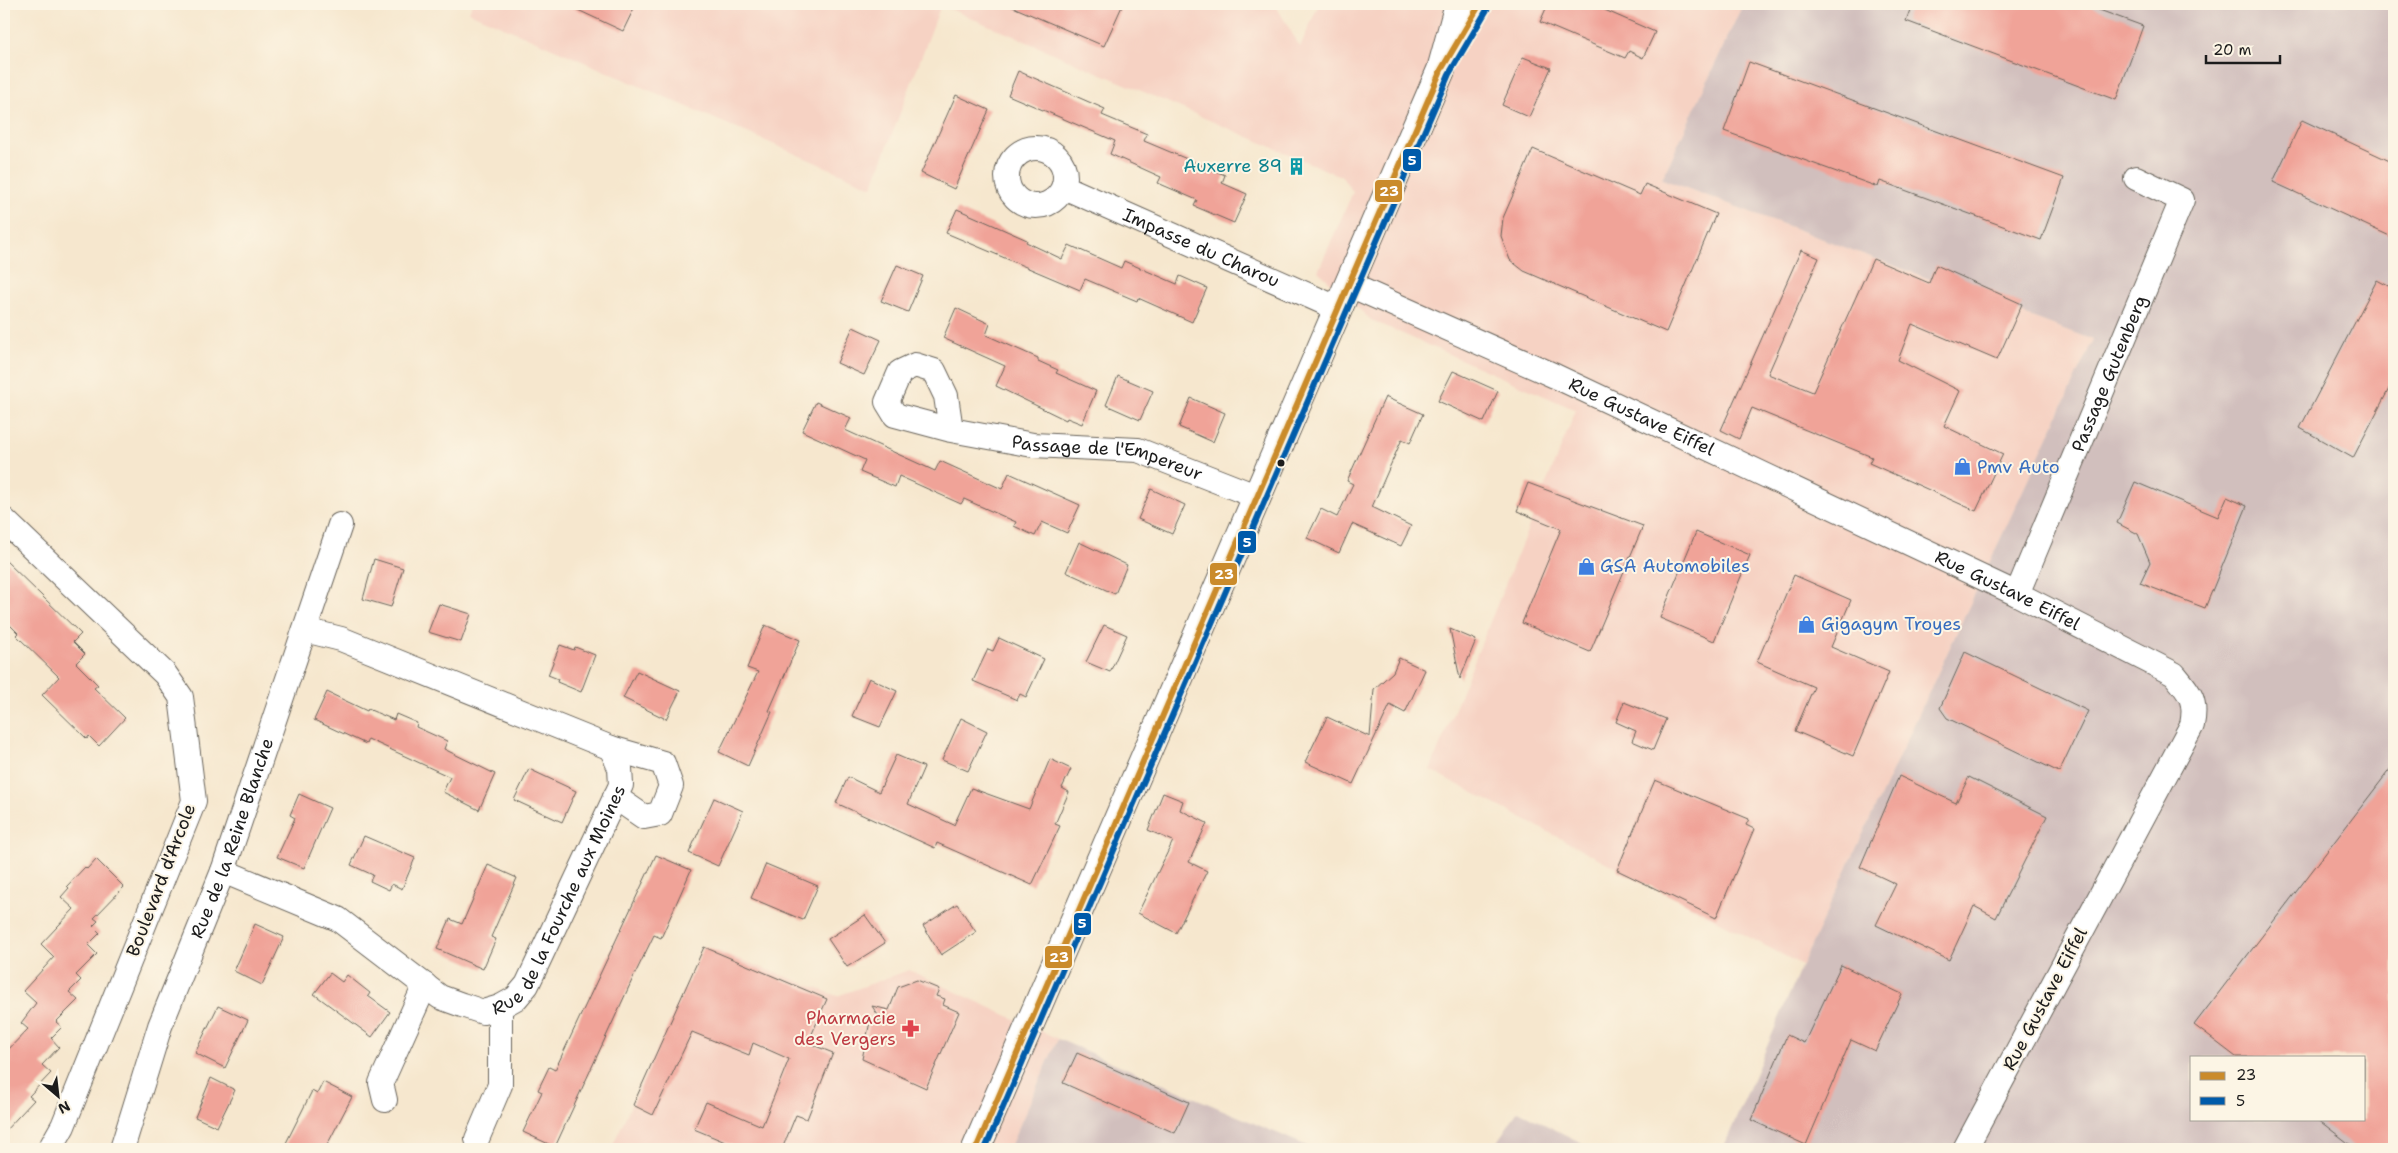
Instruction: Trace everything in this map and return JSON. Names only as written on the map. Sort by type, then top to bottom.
[{"type":"main road","points":[[1441,70],[1459,4]]},
{"type":"main road","points":[[976,1149],[1441,70],[1480,4]]},
{"type":"street","name":"Passage Gutenberg","points":[[2017,594],[2182,200],[2136,178]]},
{"type":"street","name":"Impasse du Charou","points":[[1064,187],[1344,297]]},
{"type":"street","name":"Rue Gustave Eiffel","points":[[1344,297],[1555,376],[2017,594],[2174,674],[2190,694],[2195,710],[2192,725],[1965,1149]]},
{"type":"street","name":"Passage de l'Empereur","points":[[951,430],[1033,445],[1138,450],[1258,497]]},
{"type":"street","name":"Boulevard d'Arcole","points":[[4,520],[164,674],[181,697],[194,801],[63,1126],[50,1149]]},
{"type":"street","name":"Rue de la Reine Blanche","points":[[122,1149],[160,1026],[224,871],[340,525]]},
{"type":"street","points":[[305,630],[341,639],[611,748],[663,763],[671,786],[660,814],[644,817],[615,797]]},
{"type":"street","name":"Rue de la Fourche aux Moines","points":[[224,871],[338,919],[440,997],[483,1012],[500,1007],[516,998],[527,985],[621,785],[620,768],[611,748]]},
{"type":"street","points":[[385,1100],[381,1084],[425,985]]},
{"type":"street","points":[[477,1139],[500,1085],[500,1007]]},
{"type":"shaded area","points":[[472,4],[1275,4],[1300,47],[1319,4],[1743,4],[1662,179],[2093,340],[1802,965],[1430,770],[1576,410],[1371,320],[1318,271],[1353,192],[1342,177],[941,5],[872,187],[469,12]]},
{"type":"shaded area","points":[[1743,4],[2394,4],[2394,1149],[1723,1149],[1802,965],[2093,340],[1662,179]]},
{"type":"shaded area","points":[[704,946],[837,996],[909,970],[1058,1039],[1009,1149],[611,1149]]},
{"type":"shaded area","points":[[1058,1039],[1314,1149],[1009,1149]]},
{"type":"shaded area","points":[[1518,1111],[1594,1149],[1492,1149]]},
{"type":"building","points":[[565,4],[636,4],[623,31]]},
{"type":"building","points":[[1006,4],[1123,4],[1104,46]]},
{"type":"building","points":[[1548,4],[1591,4],[1655,32],[1643,58],[1629,51],[1625,58],[1540,22]]},
{"type":"building","points":[[1912,4],[2083,4],[2143,26],[2116,100],[1906,21]]},
{"type":"building","points":[[1523,57],[1551,68],[1529,117],[1502,105]]},
{"type":"building","points":[[1749,62],[2064,178],[2041,240],[1880,181],[1878,187],[1724,131]]},
{"type":"building","points":[[1018,71],[1105,109],[1102,115],[1147,134],[1144,141],[1225,175],[1222,183],[1247,194],[1234,223],[1194,206],[1197,200],[1158,183],[1161,177],[1110,154],[1115,141],[1008,95]]},
{"type":"building","points":[[956,95],[989,110],[954,189],[921,173]]},
{"type":"building","points":[[2302,120],[2394,163],[2394,238],[2273,182]]},
{"type":"building","points":[[1533,149],[1640,195],[1645,184],[1716,214],[1666,332],[1524,271],[1510,260],[1501,236],[1503,218]]},
{"type":"building","points":[[957,209],[1027,240],[1026,242],[1062,259],[1069,245],[1121,268],[1124,261],[1177,284],[1180,276],[1207,288],[1192,322],[1138,298],[1137,301],[1085,279],[1080,290],[946,233]]},
{"type":"building","points":[[1801,250],[1819,258],[1768,374],[1813,392],[1873,259],[1929,283],[1936,265],[2022,304],[1997,360],[1912,324],[1898,360],[1960,391],[1944,426],[2003,454],[1976,511],[1869,463],[1872,457],[1752,408],[1739,439],[1721,430]]},
{"type":"building","points":[[897,265],[923,276],[908,312],[881,301]]},
{"type":"building","points":[[2377,280],[2394,289],[2394,379],[2353,458],[2300,428]]},
{"type":"building","points":[[956,308],[990,324],[986,335],[1038,358],[1038,361],[1058,370],[1056,373],[1096,391],[1082,424],[1067,418],[1066,420],[996,386],[1005,366],[943,338]]},
{"type":"building","points":[[853,327],[881,340],[864,375],[837,363]]},
{"type":"building","points":[[1453,371],[1498,391],[1484,422],[1438,401]]},
{"type":"building","points":[[1118,376],[1153,391],[1140,420],[1106,405]]},
{"type":"building","points":[[1385,397],[1423,414],[1410,443],[1402,439],[1372,507],[1411,526],[1401,546],[1352,524],[1339,553],[1307,538],[1321,509],[1337,517],[1353,484],[1347,481]]},
{"type":"building","points":[[1191,398],[1225,413],[1213,442],[1179,427]]},
{"type":"building","points":[[816,402],[851,418],[845,430],[935,471],[940,461],[1002,489],[1009,473],[1080,505],[1067,533],[1042,522],[1035,536],[1014,526],[1016,522],[964,499],[961,504],[899,476],[895,487],[860,472],[865,460],[802,431]]},
{"type":"building","points":[[2135,482],[2218,517],[2227,497],[2247,506],[2205,608],[2140,583],[2150,562],[2138,534],[2117,523]]},
{"type":"building","name":"GSA Automobiles","points":[[1528,483],[1643,526],[1590,652],[1522,623],[1561,529],[1517,511]]},
{"type":"building","points":[[1151,489],[1185,505],[1172,534],[1138,519]]},
{"type":"building","points":[[1696,532],[1750,555],[1714,641],[1660,618]]},
{"type":"building","points":[[1079,542],[1127,565],[1115,594],[1066,572]]},
{"type":"building","points":[[4,559],[81,634],[73,642],[85,654],[76,663],[98,685],[94,688],[125,718],[99,746],[89,736],[87,739],[42,695],[59,677],[16,635],[18,633],[4,619]]},
{"type":"building","points":[[374,559],[403,568],[391,607],[363,599]]},
{"type":"building","points":[[1794,575],[1851,600],[1831,647],[1889,672],[1853,756],[1795,731],[1814,687],[1757,662]]},
{"type":"building","points":[[439,604],[471,614],[461,642],[428,632]]},
{"type":"building","points":[[765,625],[800,640],[769,711],[772,712],[748,766],[719,752],[758,672],[747,668]]},
{"type":"building","points":[[1104,625],[1127,635],[1110,672],[1086,662]]},
{"type":"building","points":[[1450,629],[1476,640],[1460,679]]},
{"type":"building","points":[[999,638],[1044,659],[1026,697],[1020,694],[1017,700],[973,681],[988,649],[993,651]]},
{"type":"building","points":[[560,645],[574,650],[575,647],[595,655],[581,692],[557,682],[558,679],[548,675]]},
{"type":"building","points":[[1965,652],[2088,711],[2059,772],[1947,718],[1940,708]]},
{"type":"building","points":[[1399,658],[1425,670],[1405,713],[1390,705],[1353,784],[1305,762],[1327,717],[1370,737],[1374,689],[1393,672]]},
{"type":"building","points":[[637,671],[680,691],[666,719],[623,698]]},
{"type":"building","points":[[869,678],[897,691],[880,727],[852,716]]},
{"type":"building","points":[[327,692],[367,711],[368,709],[394,720],[396,714],[417,723],[416,727],[447,741],[444,749],[495,774],[479,810],[443,792],[450,777],[368,739],[366,744],[314,720]]},
{"type":"building","points":[[1624,702],[1666,719],[1653,750],[1632,741],[1636,731],[1616,722]]},
{"type":"building","points":[[961,718],[987,731],[968,771],[942,760]]},
{"type":"building","points":[[896,755],[924,767],[908,804],[954,825],[971,788],[1029,809],[1050,759],[1071,769],[1062,788],[1069,792],[1055,824],[1060,826],[1032,885],[937,843],[935,848],[836,803],[848,777],[879,792]]},
{"type":"building","points":[[2394,764],[2394,1149],[2356,1149],[2318,1120],[2366,1120],[2366,1056],[2235,1056],[2194,1025]]},
{"type":"building","points":[[529,769],[576,791],[562,822],[514,800]]},
{"type":"building","points":[[1899,776],[1956,803],[1969,777],[2047,816],[1996,918],[1974,906],[1949,960],[1876,925],[1896,884],[1860,867]]},
{"type":"building","points":[[1655,780],[1749,819],[1746,825],[1754,829],[1716,918],[1617,870]]},
{"type":"building","points":[[1163,793],[1183,801],[1180,810],[1207,823],[1189,862],[1207,871],[1176,933],[1138,913],[1173,841],[1148,830]]},
{"type":"building","points":[[299,794],[330,808],[304,868],[277,857],[295,818],[290,815]]},
{"type":"building","points":[[714,798],[743,811],[718,866],[689,853]]},
{"type":"building","points":[[364,836],[415,858],[402,889],[392,884],[389,890],[370,881],[373,875],[351,865]]},
{"type":"building","points":[[656,855],[691,870],[661,938],[654,935],[555,1147],[523,1132],[542,1092],[538,1090],[549,1067],[555,1070]]},
{"type":"building","points":[[96,859],[124,887],[94,918],[98,921],[93,926],[100,933],[88,945],[97,954],[76,975],[81,980],[69,992],[78,1000],[56,1022],[62,1027],[51,1038],[59,1047],[42,1065],[51,1073],[29,1096],[34,1100],[4,1132],[4,1054],[28,1029],[21,1023],[36,1003],[23,991],[54,957],[41,944],[74,909],[61,897],[69,888],[67,886],[85,867],[87,869]]},
{"type":"building","points":[[766,864],[818,886],[803,920],[751,898]]},
{"type":"building","points":[[488,865],[517,878],[491,937],[496,939],[483,969],[437,949],[450,919],[462,924]]},
{"type":"building","points":[[957,904],[976,932],[941,955],[923,926]]},
{"type":"building","points":[[865,915],[885,943],[847,967],[828,939]]},
{"type":"building","points":[[255,924],[284,937],[262,985],[234,971]]},
{"type":"building","points":[[704,947],[827,999],[808,1043],[833,1053],[807,1119],[796,1115],[782,1149],[742,1149],[694,1129],[706,1102],[762,1126],[789,1059],[753,1043],[749,1055],[692,1032],[653,1115],[633,1105]]},
{"type":"building","points":[[1841,965],[1902,994],[1875,1051],[1851,1040],[1806,1145],[1751,1120],[1787,1035],[1804,1043]]},
{"type":"building","points":[[330,973],[342,982],[347,975],[370,993],[368,996],[390,1012],[372,1037],[314,994]]},
{"type":"building","name":"Pharmacie des Vergers","points":[[917,980],[939,989],[936,996],[945,999],[943,1005],[959,1012],[926,1088],[862,1059],[871,1017],[883,1023],[872,1006],[889,1010],[898,987]]},
{"type":"building","points":[[218,1006],[248,1020],[225,1068],[195,1053]]},
{"type":"building","points":[[1077,1053],[1189,1102],[1175,1133],[1063,1083]]},
{"type":"building","points":[[211,1078],[235,1090],[217,1127],[195,1117]]},
{"type":"building","points":[[323,1082],[352,1097],[325,1149],[283,1149],[312,1091],[317,1094]]},
{"type":"transit line","name":"23","points":[[976,1149],[1441,70],[1480,4]]},
{"type":"transit line","name":"5","points":[[985,1149],[1449,74],[1488,8]]},
{"type":"place","name":"Auxerre 89","points":[[1296,166]]},
{"type":"place","name":"Pmv Auto","points":[[1963,467]]},
{"type":"place","name":"GSA Automobiles","points":[[1586,566]]},
{"type":"place","name":"Gigagym Troyes","points":[[1807,624]]},
{"type":"place","name":"Pharmacie des Vergers","points":[[910,1028]]}]
